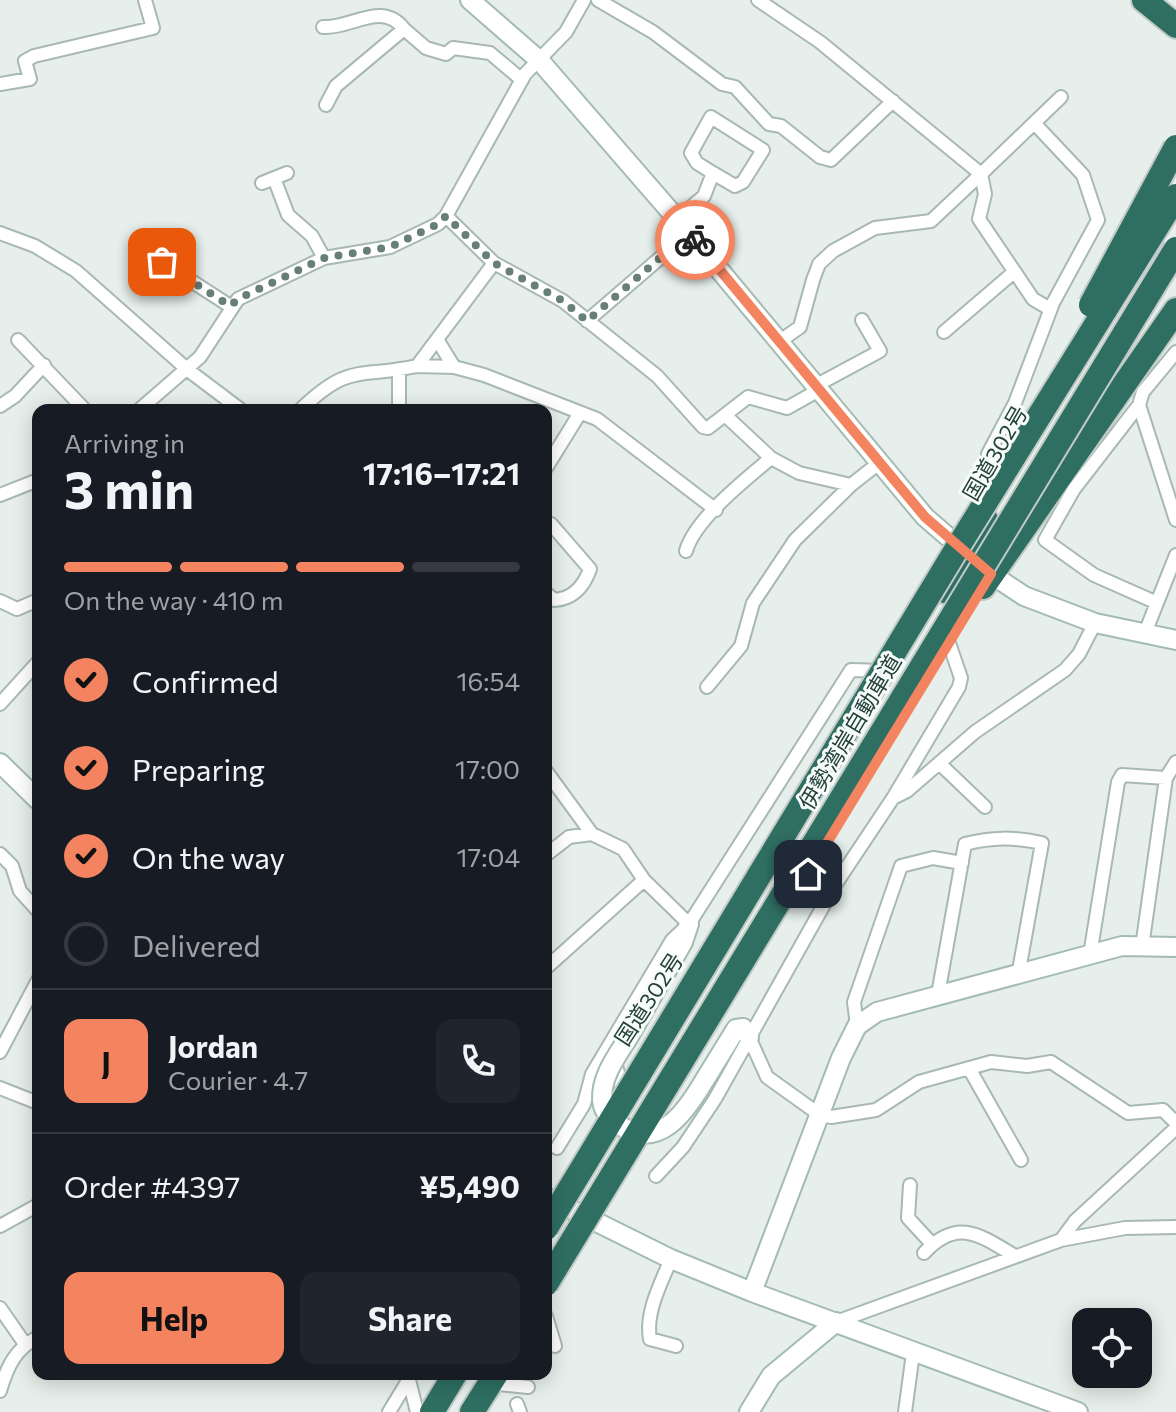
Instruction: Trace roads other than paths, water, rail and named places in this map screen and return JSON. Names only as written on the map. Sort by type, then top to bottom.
[{"type":"highway","points":[[1144,0],[1176,26]]},
{"type":"highway","name":"国道302号","points":[[552,1208],[622,1088],[890,671],[1064,385],[1146,212],[1176,139]]},
{"type":"highway","points":[[963,550],[1176,147]]},
{"type":"highway","name":"伊勢湾岸自動車道","points":[[552,1208],[963,550],[1176,196]]},
{"type":"highway","name":"伊勢湾岸自動車道","points":[[552,1274],[1176,249]]},
{"type":"highway","points":[[957,605],[1176,280]]},
{"type":"highway","points":[[552,1283],[673,1093],[991,574],[1066,485],[1176,310]]},
{"type":"highway","points":[[433,1412],[452,1380]]},
{"type":"highway","points":[[470,1412],[490,1380]]},
{"type":"street","points":[[0,84],[30,79],[25,61],[34,56],[153,28],[145,0]]},
{"type":"street","points":[[470,0],[540,61],[683,226],[925,517],[991,574],[1024,596],[1095,623],[1176,640]]},
{"type":"street","points":[[146,404],[200,357],[230,306],[238,299],[324,258],[390,247],[438,224],[446,216],[522,80],[566,32],[584,0]]},
{"type":"street","points":[[598,0],[653,32],[722,84],[735,87],[769,124],[781,126],[820,157],[831,160],[893,101]]},
{"type":"street","points":[[758,0],[820,42],[981,174],[985,194],[979,219],[1033,299],[1050,309]]},
{"type":"street","points":[[323,27],[377,13],[394,17],[426,48],[446,54],[453,48],[490,53],[522,80]]},
{"type":"street","points":[[326,105],[336,86],[404,29]]},
{"type":"street","points":[[780,341],[800,327],[816,272],[833,251],[884,226],[931,221],[1061,97]]},
{"type":"street","points":[[711,117],[763,150],[743,182],[735,186],[713,173],[697,163],[691,153],[711,117]]},
{"type":"street","points":[[1002,490],[988,454],[1015,403],[1050,309],[1098,220],[1083,175],[1035,124]]},
{"type":"street","points":[[287,173],[268,180],[288,215],[312,236],[324,258]]},
{"type":"street","points":[[587,321],[683,226],[704,196],[713,173]]},
{"type":"street","points":[[446,216],[494,263],[563,301],[657,376],[703,427],[708,428],[748,397],[787,408],[880,351],[862,320]]},
{"type":"street","points":[[0,233],[35,246],[76,271],[188,370],[233,404]]},
{"type":"street","points":[[162,262],[230,306]]},
{"type":"street","points":[[417,366],[494,263]]},
{"type":"street","points":[[944,332],[1014,272]]},
{"type":"street","points":[[18,340],[80,404]]},
{"type":"street","points":[[438,341],[454,367]]},
{"type":"street","points":[[1155,602],[1094,575],[1045,540],[1066,485],[1139,405],[1143,392],[1176,352]]},
{"type":"street","points":[[0,406],[15,396],[44,365]]},
{"type":"street","points":[[306,404],[326,385],[350,373],[417,366],[454,367],[484,375],[605,425],[716,510]]},
{"type":"street","points":[[399,369],[399,404]]},
{"type":"street","points":[[1139,405],[1176,520]]},
{"type":"street","points":[[552,458],[580,413]]},
{"type":"street","points":[[725,415],[771,458],[799,473],[851,485]]},
{"type":"street","points":[[686,551],[690,538],[738,486],[771,458]]},
{"type":"street","points":[[1020,458],[1066,485]]},
{"type":"street","points":[[707,687],[741,646],[753,603],[795,540],[851,485],[879,463]]},
{"type":"street","points":[[0,495],[32,482]]},
{"type":"street","points":[[552,525],[590,569],[581,588],[561,600],[552,598]]},
{"type":"street","points":[[1145,633],[1176,555]]},
{"type":"street","points":[[0,601],[17,609],[32,603]]},
{"type":"street","points":[[893,798],[907,791],[975,732],[1065,670],[1079,654],[1095,623]]},
{"type":"street","points":[[656,1176],[683,1147],[715,1099],[835,885],[893,798],[959,687],[961,678],[949,643]]},
{"type":"street","points":[[0,704],[32,669]]},
{"type":"street","points":[[557,1148],[584,1104],[592,1074],[619,1041],[683,942],[689,924],[851,670],[890,671]]},
{"type":"street","points":[[1142,947],[1166,778],[1176,762]]},
{"type":"street","points":[[0,763],[32,794]]},
{"type":"street","points":[[939,763],[985,807]]},
{"type":"street","points":[[1090,955],[1118,782],[1122,775],[1132,773],[1166,778]]},
{"type":"street","points":[[552,779],[592,834],[623,849],[644,880],[689,924]]},
{"type":"street","points":[[552,850],[569,837],[592,834]]},
{"type":"street","points":[[942,995],[939,989],[965,844],[976,841],[1002,837],[1042,843],[1018,976]]},
{"type":"street","points":[[0,854],[12,866],[20,891],[32,904]]},
{"type":"street","points":[[752,1292],[857,1026],[854,1002],[901,866],[933,858],[962,863]]},
{"type":"street","points":[[552,963],[644,880]]},
{"type":"street","points":[[857,1026],[877,1012],[1122,946],[1176,947]]},
{"type":"street","points":[[0,1052],[32,991]]},
{"type":"street","points":[[619,1041],[602,1098],[609,1118],[631,1131],[652,1134],[670,1126],[685,1111],[736,1029],[743,1028],[767,1077],[820,1115],[831,1117],[876,1110],[919,1082],[991,1062],[1027,1066],[1051,1062],[1128,1113],[1163,1110],[1176,1126],[1075,1221],[1061,1240]]},
{"type":"street","points":[[619,1041],[622,1088]]},
{"type":"street","points":[[970,1070],[1021,1160]]},
{"type":"street","points":[[0,1088],[32,1101]]},
{"type":"street","points":[[673,1093],[715,1099]]},
{"type":"street","points":[[910,1185],[908,1218],[928,1248],[954,1231],[975,1234],[1015,1256]]},
{"type":"street","points":[[0,1226],[32,1212]]},
{"type":"street","points":[[552,1214],[591,1221],[671,1259],[752,1292],[1078,1412]]},
{"type":"street","points":[[749,1412],[771,1376],[836,1322],[1061,1240],[1125,1228],[1176,1227]]},
{"type":"street","points":[[671,1259],[656,1295],[649,1333],[650,1339],[676,1346]]},
{"type":"street","points":[[0,1308],[25,1344]]},
{"type":"street","points":[[552,1336],[555,1346]]},
{"type":"street","points":[[0,1391],[9,1364],[25,1344],[32,1340]]},
{"type":"street","points":[[905,1412],[913,1353]]},
{"type":"street","points":[[389,1412],[408,1380]]},
{"type":"street","points":[[411,1380],[417,1412]]},
{"type":"street","points":[[503,1380],[528,1387]]}]
